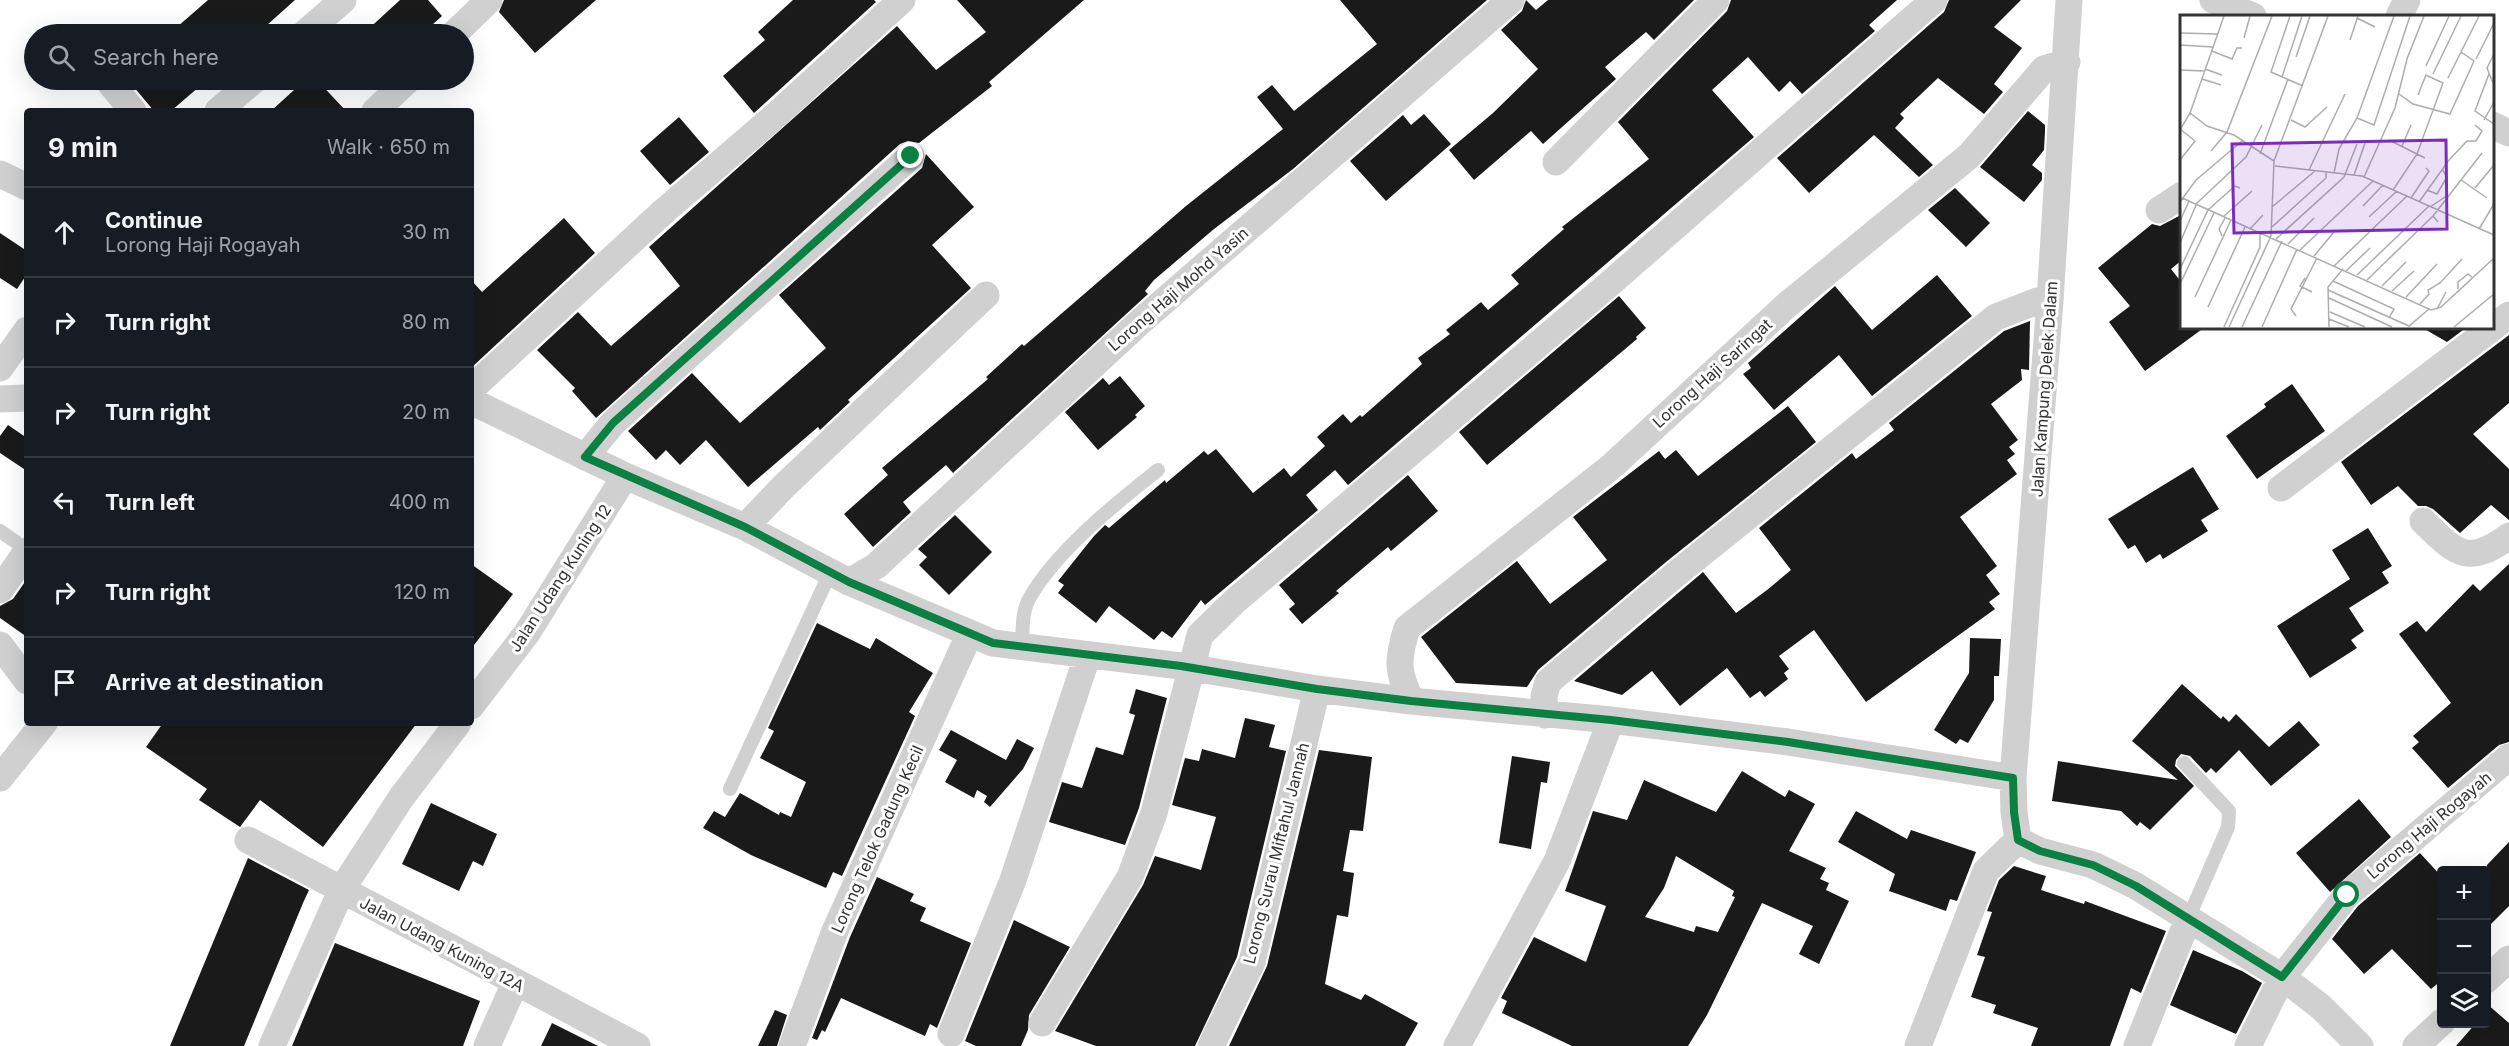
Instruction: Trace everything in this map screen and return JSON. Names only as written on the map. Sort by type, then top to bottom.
[{"type":"street","points":[[315,24],[343,0]]},
{"type":"street","points":[[464,24],[489,0]]},
{"type":"street","points":[[474,386],[663,212],[775,116],[902,0]]},
{"type":"street","name":"Lorong Haji Mohd Yasin","points":[[840,578],[876,566],[1141,321],[1511,0]]},
{"type":"street","points":[[1556,162],[1716,0]]},
{"type":"street","points":[[1042,1023],[1130,877],[1154,813],[1200,635],[1235,601],[1607,286],[1934,0]]},
{"type":"street","name":"Jalan Kampung Delek Dalam","points":[[2018,840],[2013,778],[2050,302],[2067,62],[2069,0]]},
{"type":"street","points":[[2213,0],[2250,15]]},
{"type":"street","points":[[2400,15],[2407,0]]},
{"type":"street","name":"Lorong Haji Saringat","points":[[1411,701],[1402,682],[1397,658],[1407,628],[1612,466],[1787,305],[1969,156],[2044,69],[2067,62]]},
{"type":"street","points":[[116,90],[131,108]]},
{"type":"street","points":[[221,108],[242,90]]},
{"type":"street","points":[[378,108],[397,90]]},
{"type":"street","points":[[2494,126],[2509,133]]},
{"type":"street","points":[[585,457],[613,423],[911,156]]},
{"type":"street","points":[[0,174],[24,186]]},
{"type":"street","points":[[2159,210],[2180,196]]},
{"type":"street","points":[[745,527],[784,486],[986,295]]},
{"type":"street","points":[[1545,715],[1544,696],[1548,682],[1676,574],[1996,317],[2037,301],[2050,302]]},
{"type":"street","points":[[2494,326],[2509,315]]},
{"type":"street","points":[[2281,488],[2492,328]]},
{"type":"street","points":[[0,368],[24,334]]},
{"type":"street","points":[[0,399],[24,398]]},
{"type":"street","points":[[474,402],[625,476],[745,527],[840,578],[969,635],[993,643],[1022,649],[1193,668],[1317,689],[1411,701],[1611,720],[1788,742],[2013,778]]},
{"type":"street","name":"Jalan Udang Kuning 12","points":[[474,702],[528,633],[625,476]]},
{"type":"street","points":[[2422,521],[2456,551],[2465,553],[2475,554],[2489,551],[2509,536]]},
{"type":"street","points":[[0,591],[21,546]]},
{"type":"street","name":"Lorong Telok Gadung Kecil","points":[[792,1046],[835,930],[969,635]]},
{"type":"street","points":[[0,645],[24,677]]},
{"type":"street","points":[[951,1034],[1013,880],[1087,657]]},
{"type":"street","name":"Lorong Surau Miftahul Jannah","points":[[1211,1046],[1252,962],[1317,689]]},
{"type":"street","points":[[1457,1046],[1557,861],[1611,720]]},
{"type":"street","points":[[0,778],[42,726]]},
{"type":"street","points":[[272,1046],[342,889],[401,798],[456,726]]},
{"type":"street","name":"Lorong Haji Rogayah","points":[[2248,1046],[2282,977],[2347,895],[2509,757]]},
{"type":"street","name":"Jalan Udang Kuning 12A","points":[[248,840],[637,1046]]},
{"type":"street","points":[[1918,1046],[1986,871],[2018,840],[2040,851],[2093,865],[2136,886],[2282,977],[2321,1007],[2360,1046]]},
{"type":"street","points":[[2137,1046],[2188,920]]},
{"type":"street","points":[[2491,976],[2509,959]]},
{"type":"street","points":[[487,1046],[515,983]]},
{"type":"street","points":[[2416,1046],[2437,1027]]},
{"type":"lane","points":[[1022,649],[1024,612],[1029,599],[1052,567],[1112,507],[1158,470]]},
{"type":"lane","points":[[0,531],[21,546]]},
{"type":"lane","points":[[730,789],[840,578]]},
{"type":"lane","points":[[2184,763],[2229,812],[2228,827],[2188,920]]},
{"type":"building","points":[[208,0],[295,0],[268,24],[180,24]]},
{"type":"building","points":[[400,0],[428,0],[442,16],[433,24],[374,24]]},
{"type":"building","points":[[504,0],[596,0],[535,53],[499,12]]},
{"type":"building","points":[[793,0],[874,0],[876,2],[754,113],[723,76],[765,40],[758,32]]},
{"type":"building","points":[[957,0],[1084,0],[989,82],[992,86],[919,143],[908,141],[900,144],[596,418],[572,391],[575,388],[537,350],[578,312],[611,346],[680,286],[649,247],[897,26],[936,70],[986,32]]},
{"type":"building","points":[[1340,0],[1487,0],[1293,169],[1214,229],[1154,280],[1145,291],[1148,294],[953,473],[946,465],[903,502],[911,512],[873,547],[844,514],[888,475],[882,468],[988,379],[986,377],[1022,344],[1024,346],[1186,206],[1283,129],[1257,97],[1272,85],[1294,111],[1377,44]]},
{"type":"building","points":[[1526,0],[1536,10],[1548,0],[1694,0],[1654,40],[1646,32],[1605,67],[1616,79],[1543,144],[1531,131],[1474,180],[1449,150],[1493,113],[1538,69],[1501,30],[1522,11]]},
{"type":"building","points":[[1731,0],[1897,0],[1869,25],[1875,31],[1802,94],[1790,81],[1779,92],[1748,57],[1712,90],[1754,137],[1348,485],[1335,470],[1306,495],[1318,510],[1205,605],[1201,600],[1172,638],[1162,631],[1154,640],[1109,606],[1096,623],[1058,593],[1064,585],[1058,581],[1105,525],[1109,528],[1165,480],[1166,483],[1204,451],[1208,455],[1216,449],[1253,493],[1284,468],[1291,477],[1325,446],[1317,437],[1343,414],[1351,423],[1360,415],[1362,417],[1422,364],[1418,358],[1450,334],[1446,330],[1481,302],[1488,310],[1519,284],[1511,275],[1564,229],[1562,227],[1649,159],[1618,122],[1727,11]]},
{"type":"building","points":[[1949,0],[2021,0],[1994,27],[2022,48],[1994,84],[2003,92],[1984,114],[1938,78],[1900,114],[1904,118],[1895,128],[1933,165],[1919,177],[1874,135],[1809,193],[1777,158],[1944,12]]},
{"type":"building","points":[[136,90],[195,90],[174,108],[151,108]]},
{"type":"building","points":[[294,90],[326,90],[343,108],[274,108]]},
{"type":"building","points":[[2028,111],[2045,125],[2045,131],[2044,150],[2032,165],[2042,173],[2042,180],[2024,202],[1980,167]]},
{"type":"building","points":[[1424,114],[1451,144],[1386,201],[1350,161],[1403,115],[1411,125]]},
{"type":"building","points":[[679,117],[709,152],[670,185],[640,151]]},
{"type":"building","points":[[926,154],[974,207],[932,245],[971,288],[848,400],[850,402],[820,430],[818,427],[748,487],[706,440],[680,465],[666,450],[656,460],[628,431],[692,373],[740,423],[826,348],[779,295],[922,168]]},
{"type":"building","points":[[1955,188],[1990,223],[1966,247],[1928,210]]},
{"type":"building","points":[[2180,217],[2180,262],[2171,269],[2180,280],[2180,328],[2204,328],[2145,371],[2109,322],[2130,306],[2098,268],[2152,224],[2160,226]]},
{"type":"building","points":[[564,218],[595,253],[474,365],[474,283],[482,292]]},
{"type":"building","points":[[0,233],[24,249],[24,278],[17,289],[0,278]]},
{"type":"building","points":[[1937,275],[1972,316],[1872,396],[1839,355],[1774,410],[1743,374],[1751,368],[1748,363],[1835,286],[1872,330]]},
{"type":"building","points":[[1619,296],[1646,328],[1636,337],[1637,339],[1487,465],[1459,432]]},
{"type":"building","points":[[2030,321],[2029,370],[2021,369],[2022,380],[1991,404],[2018,440],[2009,447],[2015,454],[2007,460],[2017,474],[1960,517],[1997,566],[1986,575],[2000,594],[1989,602],[1995,609],[1866,702],[1814,630],[1779,656],[1789,669],[1784,673],[1788,679],[1765,697],[1760,691],[1750,698],[1727,668],[1680,706],[1652,671],[1622,695],[1574,681],[1703,572],[1736,613],[1767,590],[1791,570],[1759,528],[1852,453],[1856,459],[1894,430],[1889,423],[2004,331]]},
{"type":"building","points":[[2423,328],[2466,328],[2447,342]]},
{"type":"building","points":[[2509,335],[2509,403],[2473,434],[2509,469],[2509,520],[2491,505],[2460,533],[2433,509],[2418,506],[2398,486],[2371,505],[2341,462]]},
{"type":"building","points":[[1120,376],[1145,406],[1135,415],[1137,417],[1098,450],[1065,412],[1103,378],[1109,385]]},
{"type":"building","points":[[2292,384],[2325,431],[2257,479],[2226,436],[2266,407],[2264,404]]},
{"type":"building","points":[[1788,406],[1816,442],[1666,562],[1538,670],[1527,687],[1456,683],[1421,637],[1517,561],[1550,604],[1607,560],[1573,517],[1659,451],[1665,459],[1676,450],[1698,476]]},
{"type":"building","points":[[8,425],[24,436],[24,469],[0,453],[0,436]]},
{"type":"building","points":[[2193,467],[2219,509],[2201,520],[2208,531],[2163,559],[2160,554],[2146,563],[2135,545],[2128,549],[2108,519]]},
{"type":"building","points":[[1408,475],[1438,511],[1391,551],[1388,547],[1336,591],[1339,593],[1302,624],[1289,609],[1295,604],[1279,585]]},
{"type":"building","points":[[955,515],[992,552],[949,595],[919,565],[927,557],[918,549]]},
{"type":"building","points":[[2368,528],[2392,566],[2382,572],[2389,583],[2349,608],[2364,631],[2351,640],[2357,648],[2310,678],[2277,626],[2350,579],[2332,550]]},
{"type":"building","points":[[2509,564],[2509,742],[2499,745],[2448,788],[2412,748],[2419,742],[2413,736],[2451,703],[2399,634],[2417,621],[2426,632],[2473,584],[2480,591]]},
{"type":"building","points":[[474,566],[513,594],[474,645]]},
{"type":"building","points":[[24,583],[24,635],[0,618],[0,606],[13,599]]},
{"type":"building","points":[[817,623],[870,649],[876,638],[933,673],[909,712],[915,716],[842,876],[833,872],[826,888],[751,855],[703,828],[714,811],[725,817],[740,793],[779,815],[780,812],[791,817],[806,782],[760,758],[774,731],[768,728]]},
{"type":"building","points":[[1970,638],[2001,639],[1999,676],[1994,676],[1994,700],[1968,743],[1960,739],[1956,744],[1934,730],[1969,673]]},
{"type":"building","points":[[2182,684],[2221,719],[2223,716],[2229,722],[2236,714],[2269,747],[2299,721],[2320,745],[2271,786],[2239,750],[2216,773],[2211,768],[2206,773],[2190,756],[2181,754],[2175,766],[2194,786],[2150,830],[2140,822],[2137,826],[2121,811],[2052,801],[2058,761],[2178,780],[2132,741]]},
{"type":"building","points":[[1136,689],[1167,698],[1139,808],[1125,845],[1049,822],[1062,782],[1082,788],[1096,747],[1123,755],[1135,715],[1129,713]]},
{"type":"building","points":[[1245,718],[1275,725],[1269,747],[1286,751],[1237,957],[1195,1046],[1096,1046],[1055,1031],[1143,885],[1155,856],[1201,870],[1216,817],[1172,805],[1185,758],[1199,761],[1202,749],[1235,758]]},
{"type":"building","points":[[161,726],[415,726],[323,847],[260,800],[240,827],[199,800],[207,789],[146,747]]},
{"type":"building","points":[[951,730],[1006,760],[1017,739],[1034,748],[1023,769],[990,807],[984,802],[987,796],[977,790],[974,798],[945,782],[957,760],[939,750]]},
{"type":"building","points":[[1319,750],[1372,757],[1363,831],[1350,830],[1343,871],[1354,873],[1348,917],[1337,915],[1325,984],[1361,1000],[1365,994],[1418,1023],[1405,1046],[1229,1046],[1267,966]]},
{"type":"building","points":[[1512,756],[1550,762],[1547,783],[1541,782],[1531,849],[1499,843]]},
{"type":"building","points":[[1742,771],[1785,797],[1789,790],[1815,804],[1789,851],[1826,868],[1820,879],[1829,883],[1826,890],[1849,901],[1819,964],[1799,954],[1813,926],[1762,903],[1707,1015],[1688,1046],[1572,1046],[1502,1013],[1507,1001],[1501,998],[1534,937],[1586,962],[1606,906],[1565,891],[1593,811],[1627,820],[1644,780],[1716,812]],"holes":[[[1676,856],[1734,891],[1732,896],[1735,897],[1718,932],[1696,926],[1694,932],[1645,917],[1664,888]]]},
{"type":"building","points":[[2359,799],[2391,837],[2330,892],[2296,853]]},
{"type":"building","points":[[431,803],[497,834],[483,866],[473,861],[459,891],[402,864]]},
{"type":"building","points":[[1856,811],[1907,839],[1911,830],[1976,852],[1957,901],[1950,899],[1946,911],[1889,891],[1895,874],[1838,842]]},
{"type":"building","points":[[2509,842],[2509,906],[2491,924],[2491,866],[2487,865]]},
{"type":"building","points":[[2420,853],[2437,872],[2437,984],[2431,989],[2392,949],[2364,974],[2332,939],[2358,906]]},
{"type":"building","points":[[248,858],[309,890],[244,1046],[170,1046]]},
{"type":"building","points":[[2014,866],[2046,876],[2041,890],[2084,904],[2085,901],[2166,931],[2141,993],[2131,988],[2110,1046],[2031,1046],[2038,1028],[1993,1013],[1996,1005],[1971,997],[1985,957],[1977,955],[1992,912],[1987,911],[1999,880]]},
{"type":"building","points":[[877,877],[914,894],[910,901],[926,908],[920,921],[971,943],[937,1028],[930,1024],[925,1036],[841,998],[825,1032],[822,1030],[817,1040],[812,1038],[850,937]]},
{"type":"building","points":[[1014,920],[1070,947],[1029,1015],[1028,1030],[1021,1046],[976,1046],[965,1041]]},
{"type":"building","points":[[335,943],[480,1001],[463,1046],[292,1046]]},
{"type":"building","points":[[2193,950],[2242,971],[2262,983],[2236,1034],[2170,1005]]},
{"type":"building","points":[[2491,1007],[2509,1023],[2509,1046],[2456,1046],[2472,1028],[2491,1028]]},
{"type":"building","points":[[775,1010],[787,1015],[777,1046],[758,1046]]},
{"type":"building","points":[[552,1023],[598,1046],[541,1046]]},
{"type":"route","points":[[911,156],[613,423],[585,457],[745,527],[849,582],[969,635],[993,643],[1087,657],[1181,666],[1317,689],[1411,701],[1611,720],[1788,742],[2013,778],[2018,840],[2040,851],[2093,865],[2136,886],[2282,977],[2347,895]]}]
